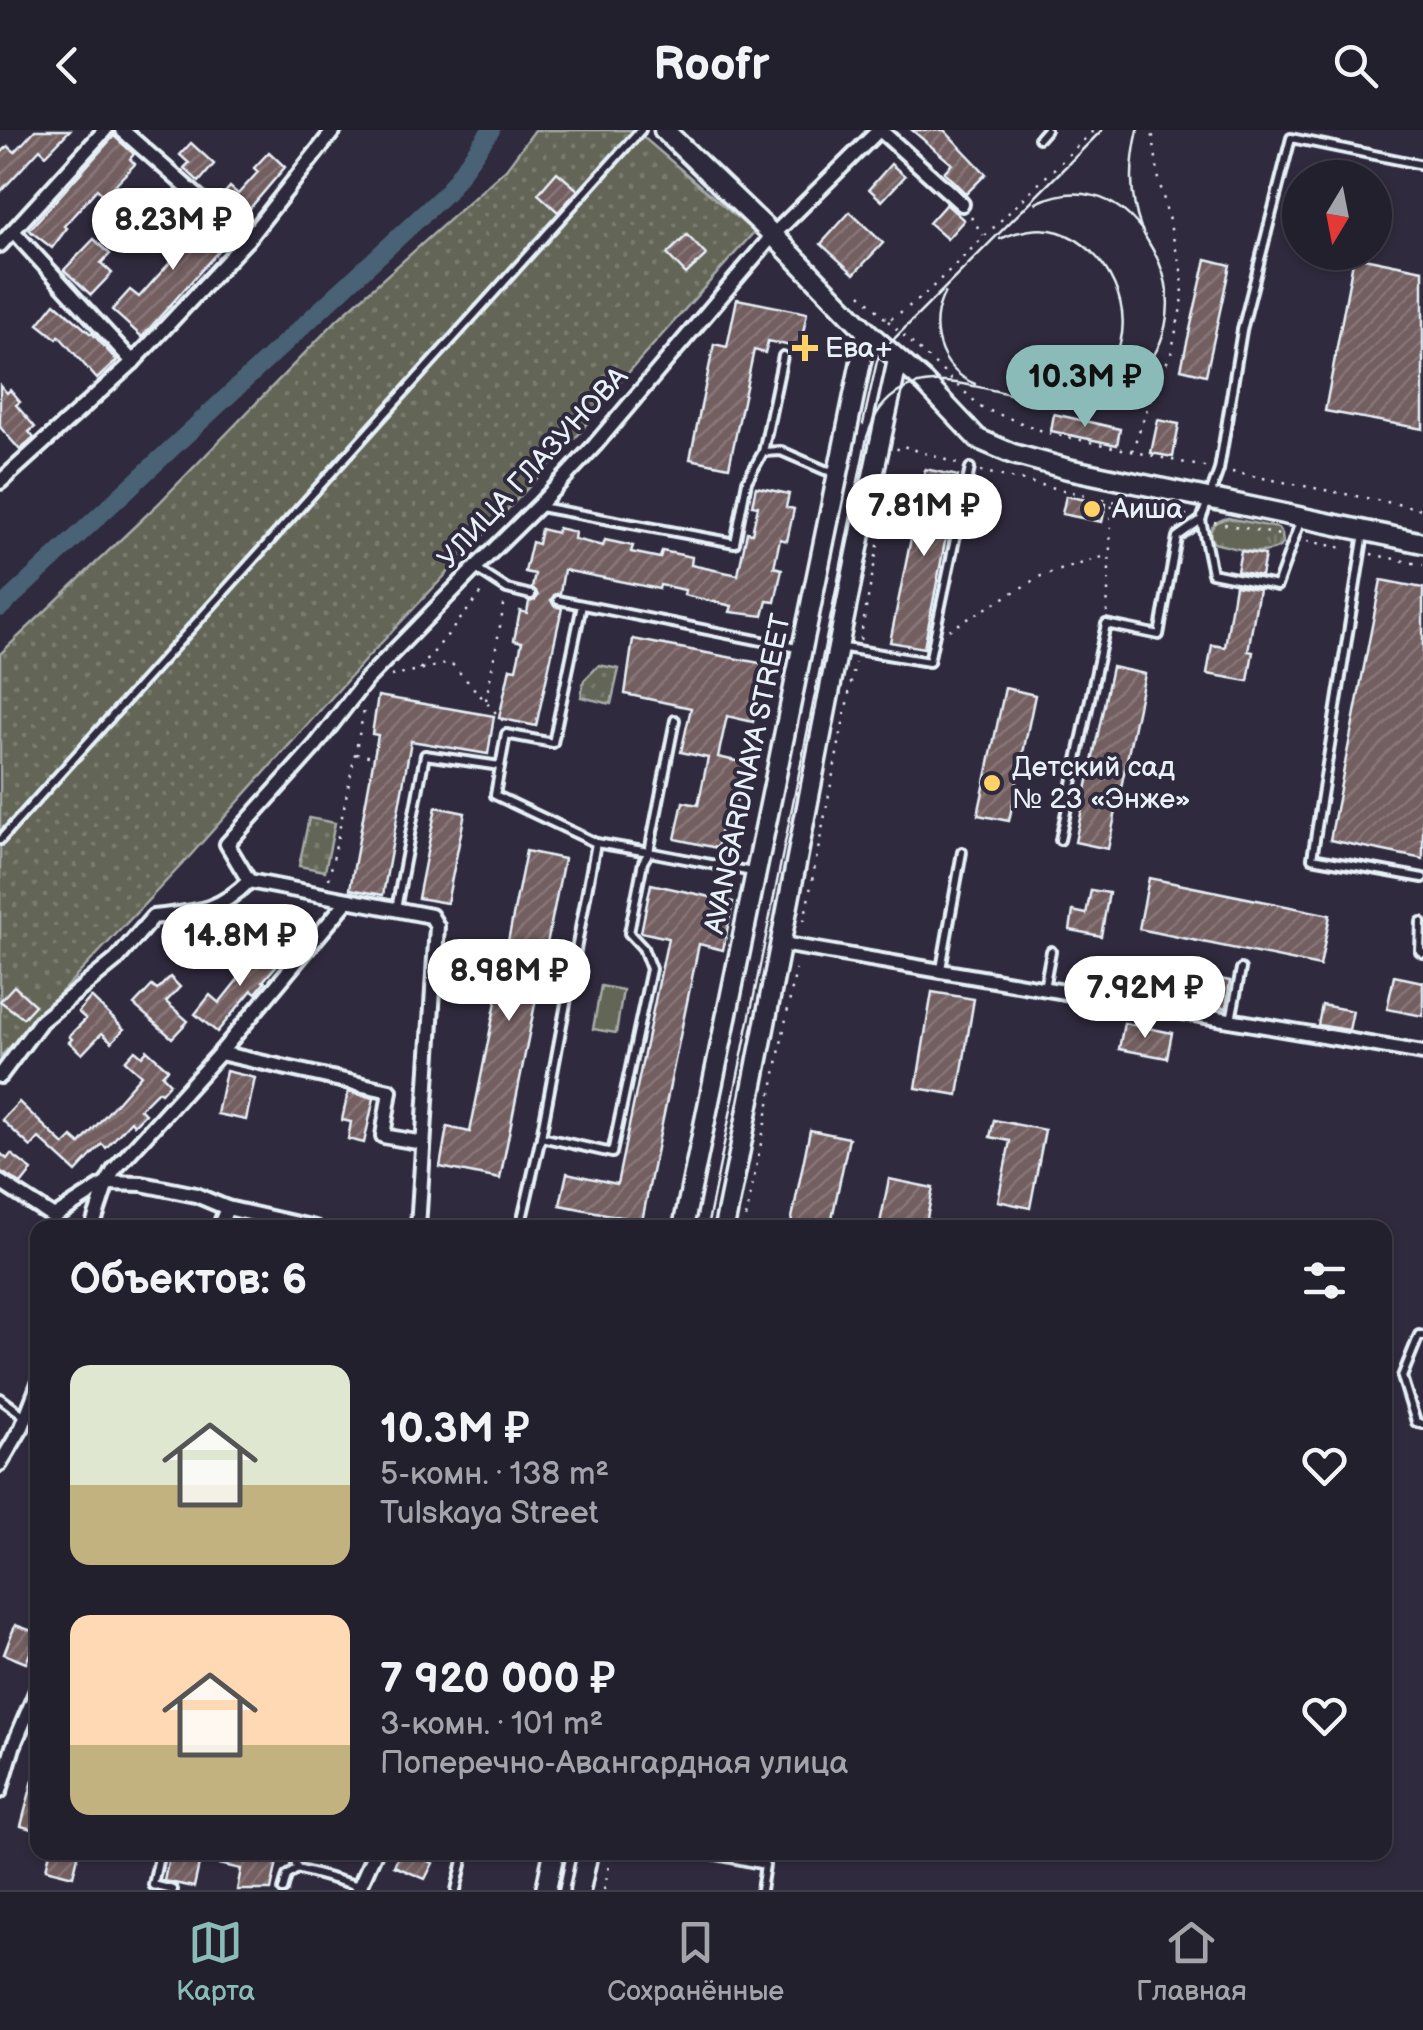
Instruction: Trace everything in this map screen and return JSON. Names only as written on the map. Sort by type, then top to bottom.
[{"type":"main road","points":[[664,130],[978,439],[1068,470],[1423,543]]},
{"type":"main road","name":"AVANGARDNAYA STREET","points":[[684,1220],[866,332]]},
{"type":"main road","points":[[726,1220],[812,773],[898,360]]},
{"type":"main road","points":[[546,1890],[552,1860]]},
{"type":"main road","points":[[580,1890],[586,1860]]},
{"type":"street","points":[[0,245],[105,130]]},
{"type":"street","points":[[122,130],[247,240]]},
{"type":"street","points":[[3,474],[133,362],[247,240],[334,130]]},
{"type":"street","points":[[879,130],[962,204]]},
{"type":"street","name":"УЛИЦА ГЛАЗУНОВА","points":[[249,881],[227,844],[315,746],[366,680],[595,445],[773,235],[879,130]]},
{"type":"street","points":[[13,231],[133,362]]},
{"type":"street","points":[[0,1076],[41,1021],[116,960],[154,917],[202,912],[232,898],[249,881],[432,916],[437,926],[418,1220]]},
{"type":"street","points":[[95,1220],[106,1184],[126,1156],[220,1053],[348,900]]},
{"type":"street","points":[[782,944],[919,974],[940,970],[1423,1053]]},
{"type":"street","points":[[220,1053],[390,1091],[383,1136],[423,1143]]},
{"type":"street","points":[[0,1182],[54,1217],[106,1184],[142,1184],[280,1220]]},
{"type":"street","points":[[223,1220],[228,1208]]},
{"type":"street","points":[[0,1464],[30,1407]]},
{"type":"street","points":[[0,1790],[30,1707]]},
{"type":"street","points":[[359,1888],[372,1860]]},
{"type":"lane","points":[[0,840],[641,130]]},
{"type":"lane","points":[[1039,138],[1046,130]]},
{"type":"lane","points":[[1302,518],[1277,586],[1212,573],[1201,520],[1219,470],[1242,330],[1292,134],[1423,166]]},
{"type":"lane","points":[[538,506],[734,543],[748,481],[763,452],[783,356]]},
{"type":"lane","points":[[763,452],[780,452],[838,472]]},
{"type":"lane","points":[[838,646],[929,662],[970,468]]},
{"type":"lane","points":[[1060,840],[1106,624],[1159,634],[1177,537],[1201,520]]},
{"type":"lane","points":[[1364,532],[1312,858],[1423,878]]},
{"type":"lane","points":[[474,568],[508,589],[530,595]]},
{"type":"lane","points":[[558,600],[802,649]]},
{"type":"lane","points":[[582,604],[553,743],[506,734],[495,795],[596,843],[755,873]]},
{"type":"lane","points":[[541,1137],[612,1154],[651,969],[643,948],[630,933],[675,720]]},
{"type":"lane","points":[[396,909],[425,755],[500,766]]},
{"type":"lane","points":[[522,1220],[596,843]]},
{"type":"lane","points":[[940,970],[962,852]]},
{"type":"lane","points":[[1422,922],[1423,953]]},
{"type":"lane","points":[[1044,988],[1050,951]]},
{"type":"lane","points":[[1231,1020],[1241,970]]},
{"type":"lane","points":[[992,995],[994,980]]},
{"type":"lane","points":[[1423,1336],[1419,1336],[1402,1377],[1416,1422],[1423,1424]]},
{"type":"lane","points":[[0,1398],[26,1418]]},
{"type":"lane","points":[[158,1860],[153,1885],[173,1890]]},
{"type":"lane","points":[[294,1860],[296,1870]]},
{"type":"lane","points":[[456,1890],[462,1860]]},
{"type":"lane","points":[[741,1860],[765,1865],[761,1890]]},
{"type":"lane","points":[[283,1890],[287,1876],[296,1870],[359,1888]]},
{"type":"path","points":[[888,321],[921,298],[1094,130]]},
{"type":"path","points":[[1132,450],[1170,354],[1183,298],[1182,274],[1159,180],[1152,130]]},
{"type":"path","points":[[962,204],[984,237]]},
{"type":"path","points":[[861,294],[982,408],[1048,433],[1423,509]]},
{"type":"path","points":[[1106,624],[1112,501]]},
{"type":"path","points":[[934,641],[1041,576],[1110,555]]},
{"type":"path","points":[[419,670],[492,580]]},
{"type":"path","points":[[486,702],[508,589]]},
{"type":"path","points":[[381,678],[452,664],[517,736]]},
{"type":"path","points":[[325,895],[366,700]]},
{"type":"path","points":[[355,754],[374,758]]},
{"type":"path","points":[[746,1220],[796,969]]},
{"type":"path","points":[[604,1890],[610,1860]]},
{"type":"green space","points":[[535,130],[635,130],[754,232],[603,401],[579,434],[0,1057],[0,654],[157,505],[338,319],[506,169]]},
{"type":"green space","points":[[1228,518],[1278,528],[1283,544],[1259,552],[1214,543],[1210,538],[1213,527]]},
{"type":"green space","points":[[599,665],[619,669],[611,704],[581,697],[584,680]]},
{"type":"green space","points":[[309,818],[335,823],[325,871],[299,866]]},
{"type":"green space","points":[[601,986],[623,990],[616,1033],[593,1029]]},
{"type":"building","points":[[35,130],[70,130],[46,155],[40,149],[0,192],[0,154],[8,146],[15,152]]},
{"type":"building","points":[[912,130],[944,130],[986,174],[966,194],[944,172],[952,164]]},
{"type":"building","points":[[114,136],[134,154],[130,159],[135,164],[104,196],[97,189],[64,226],[67,228],[52,248],[29,230]]},
{"type":"building","points":[[191,143],[214,164],[199,182],[184,168],[189,163],[180,155]]},
{"type":"building","points":[[269,152],[285,167],[240,220],[220,203],[222,196],[230,187],[238,194],[258,172],[254,168]]},
{"type":"building","points":[[891,164],[905,176],[882,201],[869,189]]},
{"type":"building","points":[[557,172],[578,190],[558,212],[538,194]]},
{"type":"building","points":[[133,202],[155,224],[137,243],[115,221]]},
{"type":"building","points":[[946,204],[964,220],[947,239],[929,223]]},
{"type":"building","points":[[176,208],[197,227],[206,217],[230,238],[142,337],[112,310],[130,290],[139,297],[183,248],[175,240],[180,234],[165,220]]},
{"type":"building","points":[[850,212],[883,243],[854,274],[821,244]]},
{"type":"building","points":[[687,235],[706,255],[686,274],[667,254]]},
{"type":"building","points":[[94,239],[110,254],[101,263],[112,273],[91,295],[64,270]]},
{"type":"building","points":[[1206,259],[1230,265],[1206,375],[1181,369]]},
{"type":"building","points":[[1392,264],[1423,270],[1423,429],[1325,411],[1351,270],[1392,270]]},
{"type":"building","points":[[737,299],[807,313],[800,348],[768,341],[765,353],[754,350],[729,467],[690,459],[714,344],[727,347]]},
{"type":"building","points":[[55,303],[92,333],[117,361],[97,379],[59,336],[57,339],[38,324]]},
{"type":"building","points":[[0,385],[20,402],[16,405],[35,427],[29,432],[34,438],[20,450],[0,427]]},
{"type":"building","points":[[1054,414],[1120,429],[1117,445],[1051,431]]},
{"type":"building","points":[[1158,420],[1179,424],[1173,457],[1151,453]]},
{"type":"building","points":[[925,469],[958,476],[924,648],[890,642]]},
{"type":"building","points":[[756,487],[789,494],[786,507],[794,509],[787,541],[780,539],[774,567],[782,569],[775,602],[767,601],[763,616],[730,612],[732,606],[684,595],[685,590],[660,585],[659,589],[564,570],[560,593],[551,600],[554,606],[562,608],[536,726],[499,718],[510,668],[516,669],[522,642],[514,640],[520,611],[527,613],[529,602],[538,596],[532,588],[535,574],[525,572],[532,542],[538,544],[541,529],[575,532],[574,539],[603,546],[605,540],[633,546],[631,552],[660,558],[662,551],[692,557],[691,565],[738,575],[747,532],[752,533],[758,506],[752,505]]},
{"type":"building","points":[[1066,496],[1106,504],[1102,522],[1062,514]]},
{"type":"building","points":[[1241,551],[1265,555],[1261,576],[1237,571]]},
{"type":"building","points":[[1381,580],[1423,588],[1423,859],[1330,840]]},
{"type":"building","points":[[1235,585],[1259,589],[1248,651],[1253,652],[1248,681],[1207,674],[1212,645],[1225,647]]},
{"type":"building","points":[[633,639],[765,664],[753,722],[727,716],[718,757],[745,763],[733,817],[724,815],[717,848],[675,839],[683,802],[698,805],[708,758],[681,752],[691,708],[625,694]]},
{"type":"building","points":[[1112,667],[1145,674],[1108,849],[1075,842]]},
{"type":"building","points":[[1005,688],[1035,695],[1009,821],[978,815]]},
{"type":"building","points":[[378,696],[494,716],[488,754],[411,741],[383,895],[350,889],[378,735],[372,734]]},
{"type":"building","points":[[436,807],[465,813],[447,903],[418,898]]},
{"type":"building","points":[[526,851],[564,859],[500,1179],[440,1167],[447,1127],[470,1132]]},
{"type":"building","points":[[1149,878],[1330,915],[1320,966],[1139,929]]},
{"type":"building","points":[[651,884],[733,902],[723,950],[699,944],[642,1220],[637,1220],[560,1205],[567,1173],[617,1184],[668,938],[641,932]]},
{"type":"building","points":[[1091,890],[1109,893],[1101,936],[1070,930],[1073,911],[1086,914]]},
{"type":"building","points":[[267,943],[284,957],[256,993],[252,990],[217,1032],[195,1014],[210,995],[219,1003]]},
{"type":"building","points":[[1111,957],[1230,981],[1226,1008],[1105,986]]},
{"type":"building","points":[[1394,976],[1423,982],[1423,1016],[1387,1009]]},
{"type":"building","points":[[170,977],[180,987],[166,1002],[188,1021],[172,1038],[134,1005],[152,986],[157,990]]},
{"type":"building","points":[[14,986],[35,1005],[23,1018],[0,1001]]},
{"type":"building","points":[[932,992],[974,999],[958,1095],[916,1088]]},
{"type":"building","points":[[91,997],[124,1029],[112,1042],[102,1033],[82,1054],[69,1042],[69,1036],[86,1019],[78,1012]]},
{"type":"building","points":[[1322,1005],[1353,1011],[1349,1030],[1318,1025]]},
{"type":"building","points":[[1124,1023],[1172,1033],[1167,1058],[1119,1049]]},
{"type":"building","points":[[135,1050],[142,1056],[147,1050],[168,1069],[162,1075],[170,1083],[140,1109],[145,1114],[134,1125],[131,1121],[106,1148],[102,1144],[76,1172],[39,1138],[31,1147],[2,1120],[19,1102],[64,1145],[72,1137],[80,1144],[141,1075],[125,1061]]},
{"type":"building","points":[[226,1071],[255,1078],[246,1120],[217,1114]]},
{"type":"building","points":[[348,1092],[374,1098],[364,1143],[348,1139],[351,1122],[342,1120]]},
{"type":"building","points":[[994,1120],[1045,1130],[1030,1208],[998,1201],[1010,1141],[990,1137]]},
{"type":"building","points":[[810,1130],[849,1138],[832,1220],[792,1220]]},
{"type":"building","points":[[0,1153],[7,1159],[11,1154],[32,1170],[21,1184],[0,1171]]},
{"type":"building","points":[[889,1179],[933,1188],[927,1220],[881,1220]]},
{"type":"building","points":[[15,1625],[30,1630],[26,1663],[4,1654]]},
{"type":"building","points":[[30,1792],[30,1829],[21,1826]]},
{"type":"building","points":[[48,1860],[77,1860],[73,1876],[46,1869]]},
{"type":"building","points":[[168,1860],[200,1860],[194,1887],[164,1881]]},
{"type":"building","points":[[200,1860],[277,1860],[271,1890],[237,1890],[241,1869]]},
{"type":"building","points":[[397,1860],[433,1863],[425,1879],[394,1866]]},
{"type":"waterway","points":[[0,608],[447,192],[491,130]]},
{"type":"tram line","points":[[863,424],[877,361],[885,348],[1102,130]]},
{"type":"tram line","points":[[709,1220],[871,426],[880,409],[904,389],[933,382],[1069,403],[1102,398],[1132,381],[1144,369],[1161,341],[1168,310],[1159,262],[1141,228],[1134,204],[1132,167],[1138,130]]},
{"type":"tram line","points":[[1036,203],[1066,194],[1094,196],[1119,208],[1142,230]]},
{"type":"tram line","points":[[1000,239],[1029,230],[1059,232],[1091,252],[1114,284],[1123,321],[1114,358],[1086,386],[1060,396]]},
{"type":"tram line","points":[[945,292],[937,318],[939,345],[952,368],[975,384]]},
{"type":"tram line","points":[[559,1890],[565,1860]]},
{"type":"place","name":"Ева+","points":[[805,348]]},
{"type":"place","name":"Аиша","points":[[1092,509]]},
{"type":"place","name":"Детский сад № 23 «Энже»","points":[[992,783]]}]
